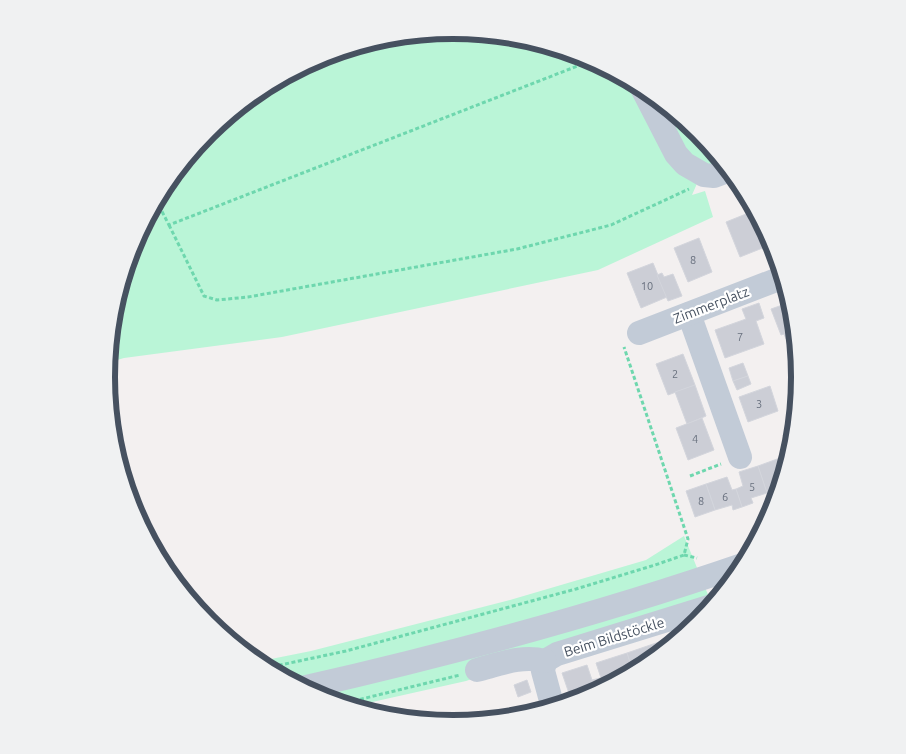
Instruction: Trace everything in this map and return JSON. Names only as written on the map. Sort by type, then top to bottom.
[{"type":"street","points":[[649,102],[676,154],[685,164],[704,175],[722,173]]},
{"type":"street","name":"Zimmerplatz","points":[[639,334],[777,280]]},
{"type":"street","points":[[689,314],[740,457]]},
{"type":"street","points":[[314,685],[494,640],[731,569]]},
{"type":"street","name":"Beim Bildstöckle","points":[[545,661],[557,654],[697,611]]},
{"type":"street","points":[[477,670],[523,658],[535,658],[545,661],[543,671],[551,701]]},
{"type":"path","points":[[169,224],[582,64]]},
{"type":"path","points":[[160,208],[204,296],[217,300],[248,297],[517,249],[611,225],[722,173]]},
{"type":"path","points":[[277,666],[346,651],[557,595],[684,555],[688,539],[624,346],[639,334]]},
{"type":"path","points":[[690,476],[740,457]]},
{"type":"path","points":[[355,701],[477,670]]},
{"type":"green space","points":[[431,39],[475,39],[541,50],[582,64],[641,96],[676,123],[717,166],[705,165],[692,195],[705,191],[713,217],[598,270],[282,337],[115,361],[121,311],[126,289],[140,248],[150,227],[160,208],[185,171],[230,123],[265,96],[324,64],[365,50]]},
{"type":"green space","points":[[684,536],[709,597],[703,605],[564,647],[466,681],[364,704],[324,690],[268,660],[311,651],[510,600],[646,560]]},
{"type":"building","points":[[749,213],[765,247],[740,257],[726,222]]},
{"type":"building","points":[[699,238],[712,272],[688,282],[674,248]]},
{"type":"building","points":[[653,263],[667,297],[641,308],[627,273]]},
{"type":"building","points":[[662,273],[664,277],[673,274],[682,296],[668,301],[657,275]]},
{"type":"building","points":[[759,303],[764,318],[756,321],[764,344],[725,358],[715,330],[746,319],[742,309]]},
{"type":"building","points":[[784,305],[789,338],[786,339],[784,334],[781,335],[771,309]]},
{"type":"building","points":[[683,354],[695,385],[668,395],[656,364]]},
{"type":"building","points":[[743,363],[748,376],[733,381],[729,368]]},
{"type":"building","points":[[748,376],[751,384],[737,390],[733,381]]},
{"type":"building","points":[[695,385],[706,416],[687,424],[675,392]]},
{"type":"building","points":[[770,386],[778,411],[748,422],[739,397]]},
{"type":"building","points":[[702,418],[714,450],[688,460],[676,428]]},
{"type":"building","points":[[780,458],[780,465],[771,491],[767,493],[758,466]]},
{"type":"building","points":[[758,466],[767,493],[751,498],[753,503],[742,507],[736,489],[743,486],[739,472]]},
{"type":"building","points":[[727,477],[732,490],[736,489],[742,507],[733,510],[732,505],[715,510],[706,484]]},
{"type":"building","points":[[706,484],[715,510],[695,517],[686,491]]},
{"type":"building","points":[[662,641],[662,642],[631,665],[627,653]]},
{"type":"building","points":[[627,653],[631,665],[602,681],[596,663]]},
{"type":"building","points":[[587,665],[592,680],[600,678],[601,681],[569,694],[562,673]]},
{"type":"building","points":[[527,680],[531,692],[518,697],[514,685]]}]
